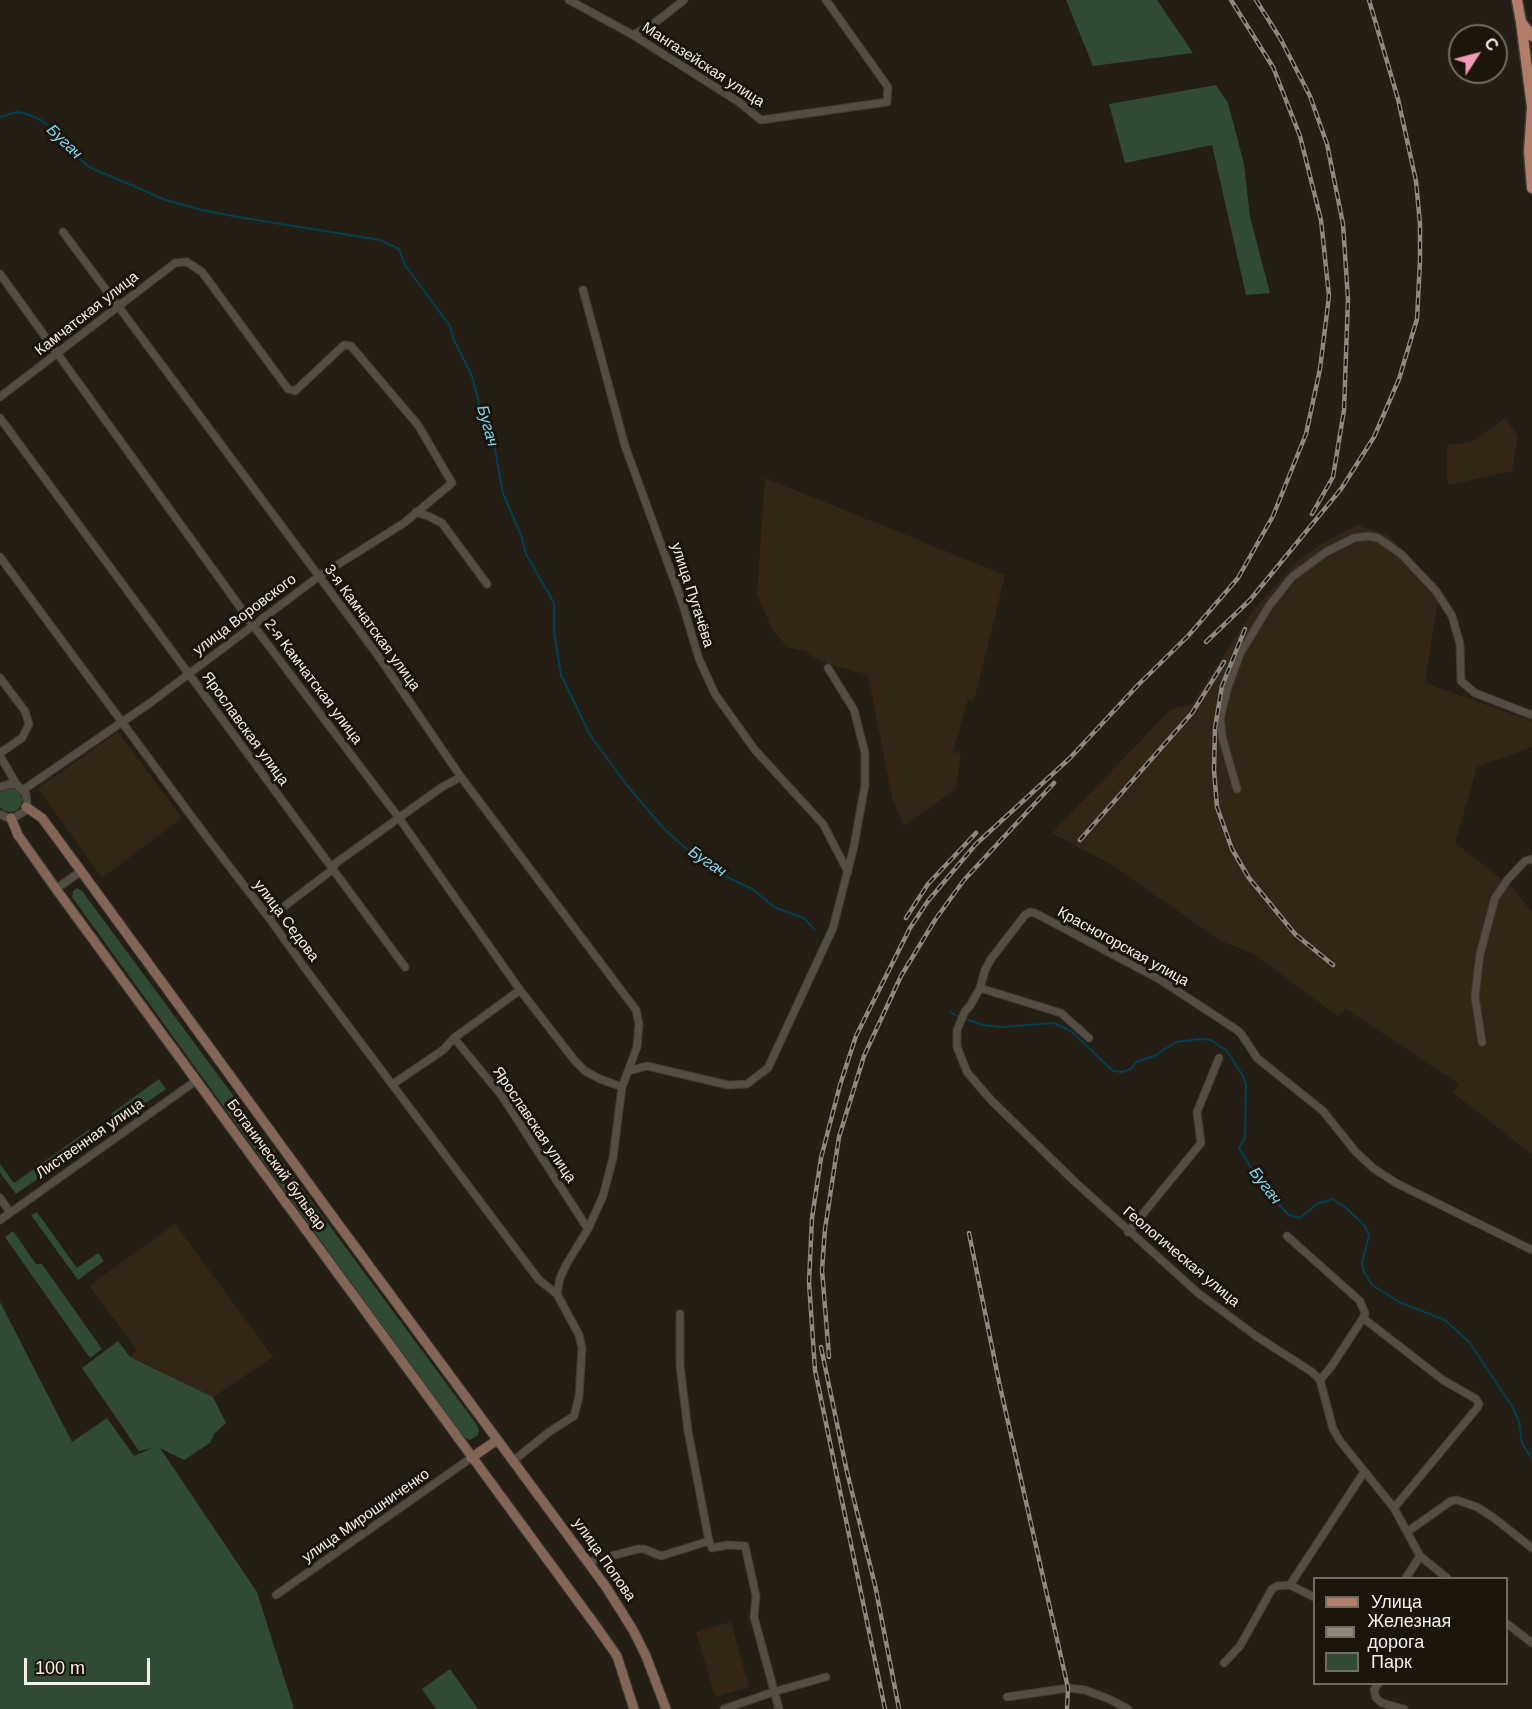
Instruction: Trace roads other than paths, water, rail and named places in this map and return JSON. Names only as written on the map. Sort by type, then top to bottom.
[{"type":"main road","points":[[1517,0],[1532,107],[1529,151],[1532,188]]},
{"type":"main road","points":[[1521,22],[1532,36]]},
{"type":"street","name":"Мангазейская улица","points":[[569,0],[633,35],[739,102],[761,120],[887,102],[888,87],[826,0]]},
{"type":"street","points":[[633,35],[656,22],[684,0]]},
{"type":"street","name":"3-я Камчатская улица","points":[[63,232],[379,657],[461,777],[636,1010],[639,1024],[637,1047],[622,1087],[613,1158],[603,1196],[588,1230],[566,1264],[557,1294]]},
{"type":"street","name":"Камчатская улица","points":[[0,397],[175,263],[187,262],[202,272],[288,389]]},
{"type":"street","name":"2-я Камчатская улица","points":[[0,274],[253,625],[399,818],[520,990],[585,1071],[622,1087]]},
{"type":"street","name":"улица Пугачёва","points":[[583,290],[625,446],[682,602],[699,659],[715,694],[755,750],[823,824],[848,872]]},
{"type":"street","name":"улица Воровского","points":[[20,788],[123,721],[318,577],[404,523],[450,487],[451,478],[418,425],[351,346],[344,345],[295,391],[288,389]]},
{"type":"street","name":"Ярославская улица","points":[[0,418],[405,967]]},
{"type":"street","points":[[416,512],[442,523],[486,584]]},
{"type":"street","points":[[1237,789],[1223,740],[1220,719],[1227,690],[1240,654],[1269,606],[1292,577],[1326,552],[1354,538],[1369,536],[1378,538],[1401,554],[1436,591],[1452,616],[1460,644],[1461,681],[1475,693],[1532,715]]},
{"type":"street","name":"улица Седова","points":[[0,557],[539,1280],[557,1294]]},
{"type":"street","points":[[628,1071],[647,1066],[728,1085],[747,1084],[768,1068],[829,938],[848,872],[865,785],[865,753],[854,710],[828,668]]},
{"type":"street","points":[[0,678],[24,711],[29,724],[22,738],[0,755],[27,798],[26,807],[22,814],[11,818],[0,814]]},
{"type":"street","points":[[269,918],[332,870],[336,863],[442,787],[461,777]]},
{"type":"street","points":[[0,787],[9,784],[20,788]]},
{"type":"street","name":"Ботанический бульвар","points":[[26,807],[42,818],[497,1440]]},
{"type":"street","name":"Ботанический бульвар","points":[[11,818],[18,835],[56,889],[471,1458]]},
{"type":"street","points":[[1482,1042],[1474,997],[1480,954],[1495,898],[1508,879],[1525,861],[1532,859]]},
{"type":"street","points":[[56,889],[81,871]]},
{"type":"street","name":"Красногорская улица","points":[[968,1072],[957,1047],[957,1030],[965,1011],[980,988],[991,959],[1025,915],[1030,912],[1035,913],[1158,979],[1237,1030],[1257,1058],[1323,1111],[1355,1151],[1373,1168],[1396,1183],[1532,1250]]},
{"type":"street","points":[[980,988],[1061,1013],[1089,1038]]},
{"type":"street","points":[[393,1084],[443,1050],[454,1038],[520,990]]},
{"type":"street","name":"Ярославская улица","points":[[454,1038],[502,1096],[588,1230]]},
{"type":"street","points":[[1128,1232],[1201,1143],[1197,1113],[1219,1058]]},
{"type":"street","name":"Геологическая улица","points":[[968,1072],[991,1100],[1128,1232],[1198,1293],[1256,1336],[1312,1372],[1320,1380]]},
{"type":"street","name":"Лиственная улица","points":[[0,1220],[197,1080]]},
{"type":"street","points":[[0,1198],[10,1212]]},
{"type":"street","points":[[1287,1236],[1360,1301],[1365,1313],[1331,1367],[1320,1380],[1333,1429],[1394,1508],[1420,1556],[1446,1577]]},
{"type":"street","points":[[513,1461],[549,1432],[574,1416],[579,1397],[582,1348],[579,1335],[557,1294]]},
{"type":"street","points":[[680,1314],[680,1366],[688,1431],[709,1541],[712,1548],[727,1545],[745,1546],[756,1596],[754,1617],[778,1709]]},
{"type":"street","points":[[1363,1318],[1443,1380],[1476,1399],[1479,1404],[1394,1508]]},
{"type":"street","points":[[497,1440],[471,1458],[617,1656],[634,1709]]},
{"type":"street","name":"улица Попова","points":[[497,1440],[606,1587],[646,1656],[666,1709]]},
{"type":"street","name":"улица Мирошниченко","points":[[276,1595],[471,1458]]},
{"type":"street","points":[[1290,1585],[1364,1472]]},
{"type":"street","points":[[1407,1532],[1451,1501],[1457,1500],[1470,1504],[1494,1518],[1532,1548]]},
{"type":"street","points":[[588,1562],[638,1549],[661,1556],[709,1541]]},
{"type":"street","points":[[1407,1577],[1420,1556]]},
{"type":"street","points":[[1224,1663],[1240,1646],[1272,1590],[1277,1586],[1290,1585],[1313,1596]]},
{"type":"street","points":[[1508,1625],[1532,1643]]},
{"type":"street","points":[[724,1709],[826,1677]]},
{"type":"street","points":[[1377,1685],[1374,1690],[1376,1698],[1382,1703],[1404,1709]]},
{"type":"street","points":[[1007,1697],[1068,1688],[1085,1690],[1128,1709]]},
{"type":"waterway","name":"Бугач","points":[[0,117],[17,112],[41,120],[62,135],[77,156],[89,167],[166,200],[238,217],[380,240],[399,249],[405,265],[450,326],[454,340],[472,376],[482,415],[493,438],[503,494],[521,535],[526,554],[554,603],[554,632],[561,675],[590,735],[626,784],[663,828],[689,851],[723,875],[752,889],[776,908],[804,918],[815,930]]},
{"type":"waterway","points":[[950,1012],[957,1016]]},
{"type":"waterway","name":"Бугач","points":[[966,1019],[983,1025],[1001,1027],[1054,1023],[1071,1031],[1113,1071],[1122,1072],[1131,1069],[1136,1062],[1156,1055],[1176,1042],[1211,1040],[1227,1051],[1246,1084],[1245,1138],[1239,1148],[1264,1189],[1289,1215],[1300,1218],[1317,1204],[1332,1199],[1344,1206],[1365,1226],[1369,1235],[1362,1263],[1364,1272],[1372,1285],[1401,1303],[1445,1320],[1469,1342],[1513,1408],[1519,1421],[1522,1443],[1532,1459]]},
{"type":"railway","points":[[885,1709],[815,1370],[809,1282],[812,1218],[821,1158],[840,1085],[856,1036],[910,928],[928,901],[976,844],[1070,758],[1138,685],[1188,636],[1238,578],[1273,516],[1306,434],[1320,369],[1329,296],[1321,220],[1300,136],[1273,67],[1231,0]]},
{"type":"railway","points":[[1256,0],[1280,38],[1310,96],[1327,144],[1343,224],[1348,299],[1344,410],[1333,477],[1312,514]]},
{"type":"railway","points":[[1206,642],[1250,600],[1341,489],[1374,437],[1399,379],[1417,319],[1420,224],[1416,181],[1398,99],[1369,0]]},
{"type":"railway","points":[[1245,629],[1222,686],[1215,728],[1214,770],[1217,807],[1232,849],[1249,878],[1295,934],[1333,965]]},
{"type":"railway","points":[[1080,840],[1192,713],[1224,662]]},
{"type":"railway","points":[[829,1357],[822,1270],[825,1229],[839,1137],[864,1056],[901,976],[935,920],[964,880],[1054,783]]},
{"type":"railway","points":[[906,918],[928,884],[976,833]]},
{"type":"railway","points":[[969,1233],[999,1382],[1068,1688],[1067,1709]]},
{"type":"railway","points":[[821,1347],[847,1472],[875,1585],[899,1709]]}]
